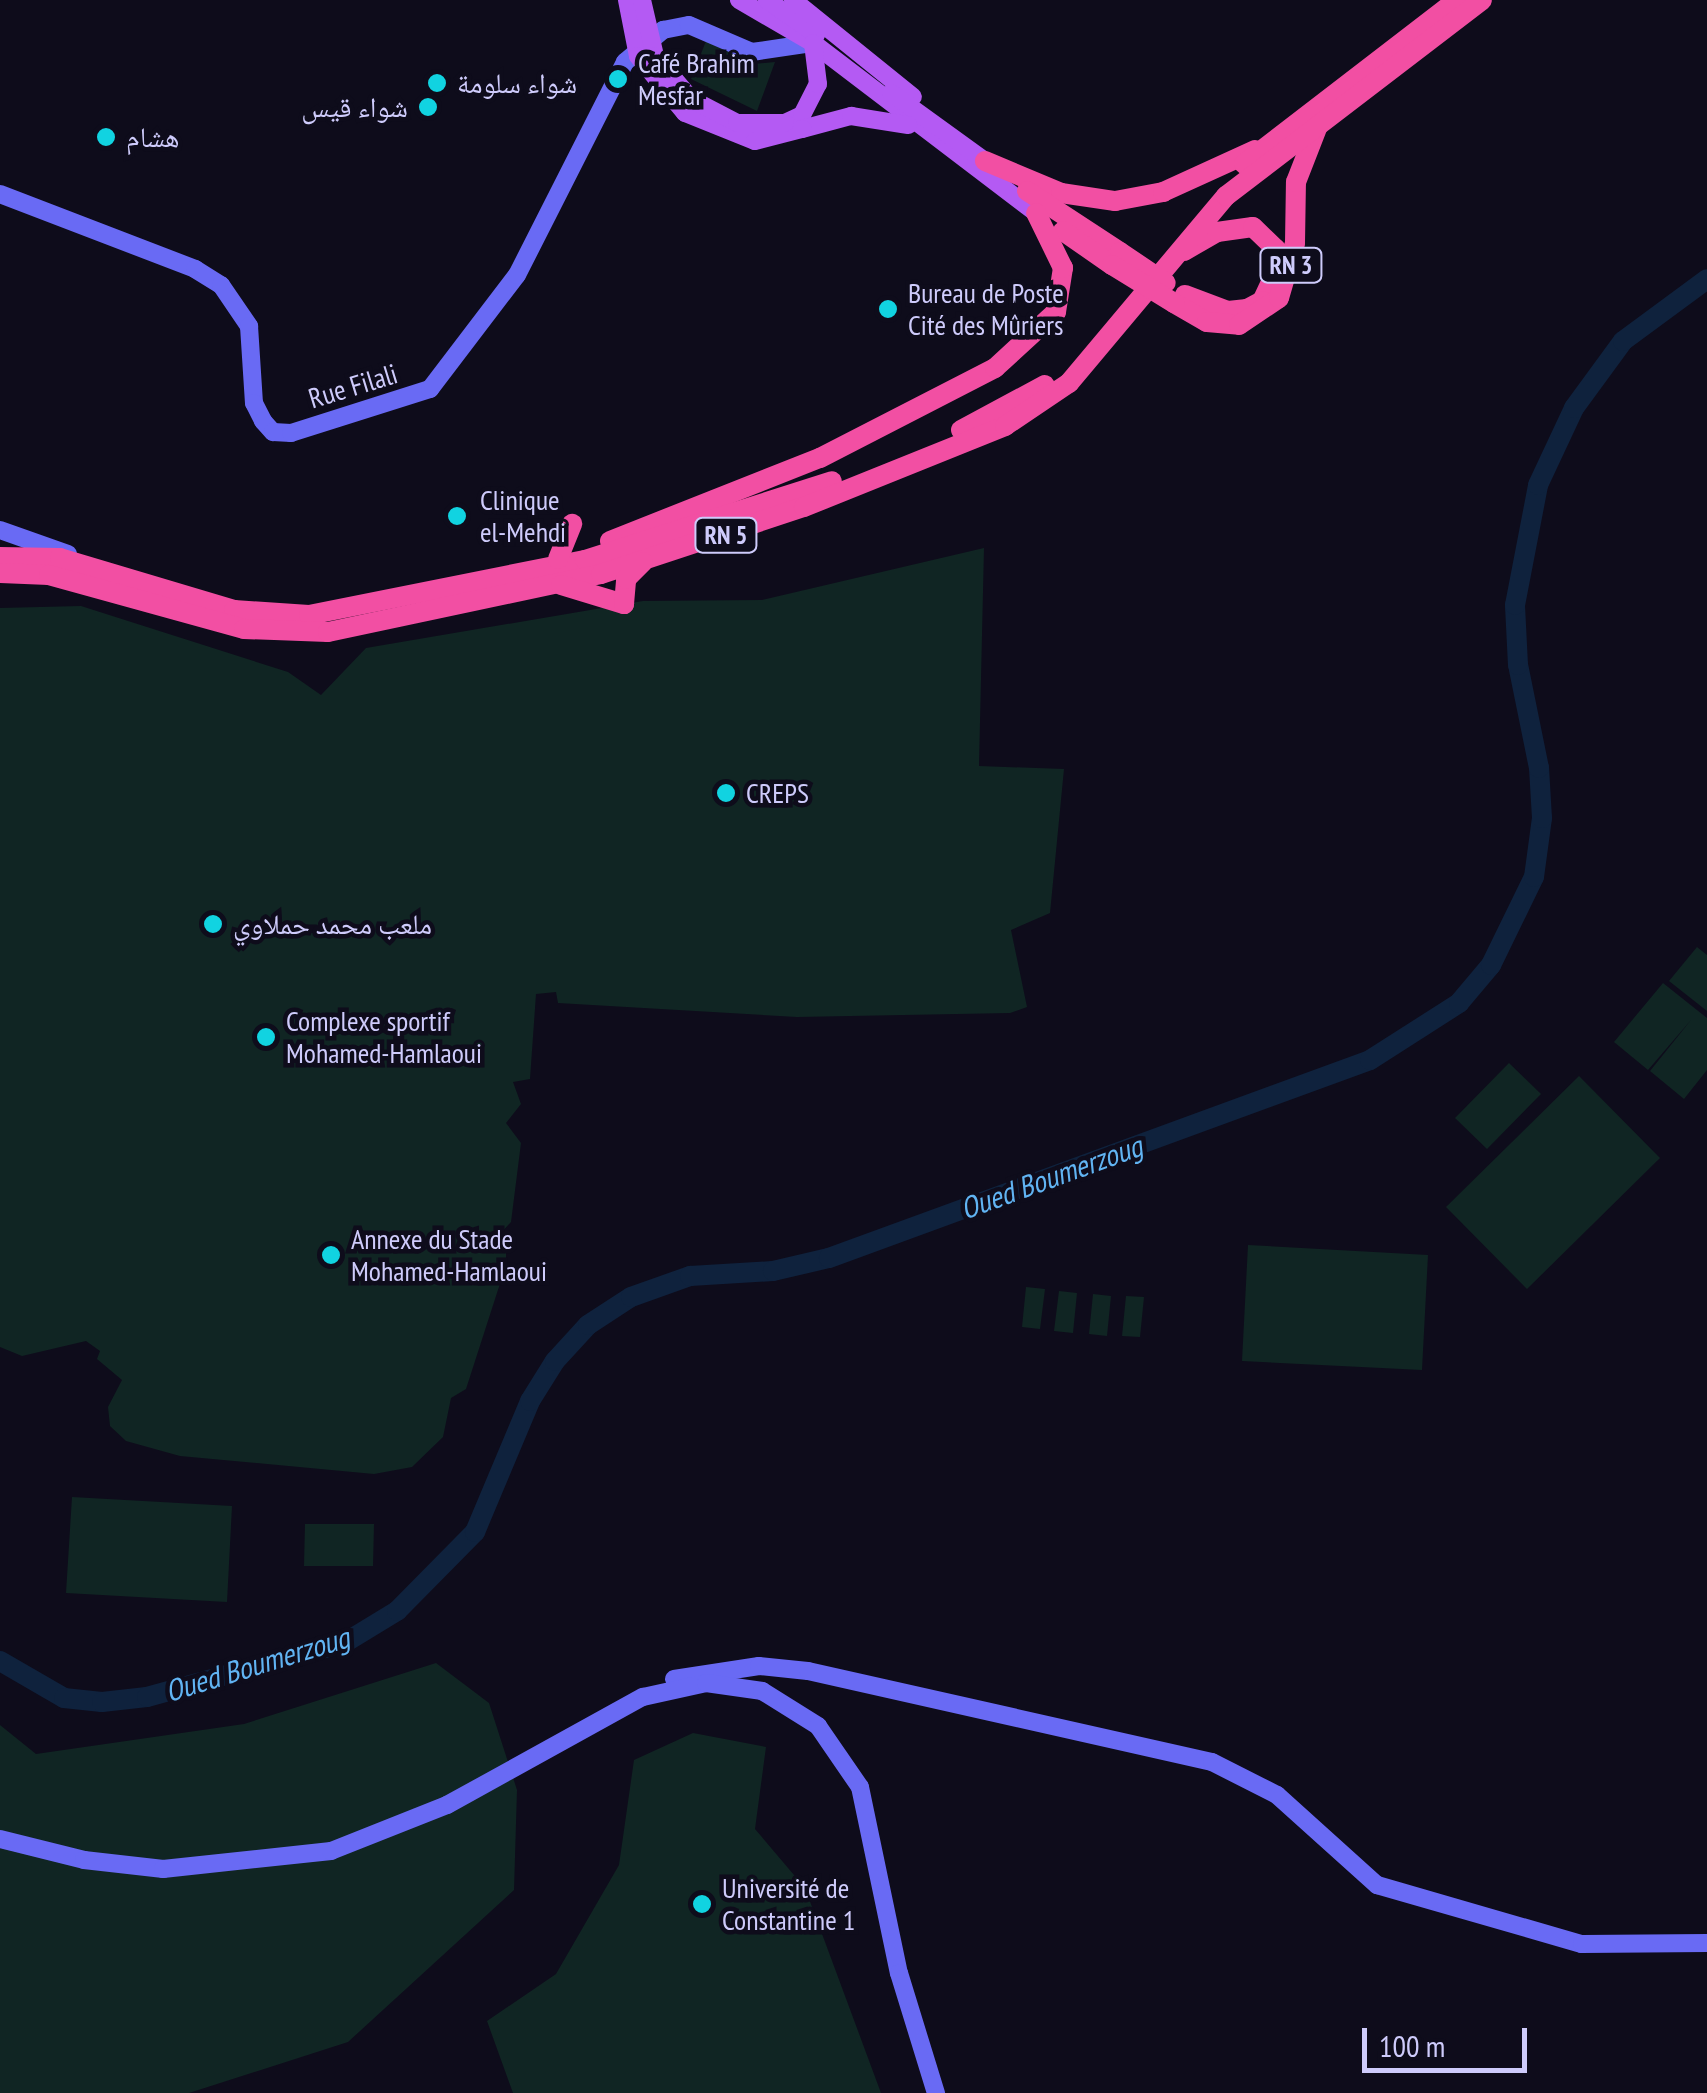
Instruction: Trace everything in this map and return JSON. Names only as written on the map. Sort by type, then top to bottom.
[{"type":"highway","name":"RN 3","points":[[985,161],[1061,193],[1114,201],[1163,192],[1262,147],[1457,0]]},
{"type":"highway","points":[[1323,117],[1482,0]]},
{"type":"highway","name":"RN 3","points":[[985,161],[1116,258],[1222,326],[1254,320],[1269,310],[1288,281],[1296,182],[1323,117]]},
{"type":"highway","name":"RN 5","points":[[0,574],[26,573],[96,585],[212,622],[294,635],[559,584],[804,508],[1005,426],[1095,358],[1169,260],[1226,196],[1323,117]]},
{"type":"highway","name":"RN 5","points":[[0,557],[60,558],[115,571],[234,610],[271,615],[336,612],[585,560],[777,502],[944,437],[1030,394],[1078,359],[1188,218],[1262,147]]},
{"type":"highway","name":"RN 3","points":[[1036,213],[1116,258]]},
{"type":"highway","points":[[518,573],[558,559],[572,524],[576,543],[588,549],[820,458],[995,368],[1056,312],[1062,268],[1036,213]]},
{"type":"highway","name":"RN 3","points":[[1169,260],[1238,227],[1253,227],[1276,249],[1272,285],[1247,309],[1228,311],[1177,298]]},
{"type":"highway","points":[[559,584],[624,604],[629,573],[659,554]]},
{"type":"main road","points":[[626,0],[638,56],[685,113],[755,142],[794,126],[802,114],[818,84],[812,44]]},
{"type":"main road","points":[[642,0],[656,56],[691,98],[736,124],[794,126],[850,116],[918,128]]},
{"type":"main road","name":"RN 3","points":[[739,0],[767,8],[944,128]]},
{"type":"main road","name":"RN 3","points":[[793,0],[985,161]]},
{"type":"main road","name":"RN 3","points":[[767,8],[918,128],[1036,213]]},
{"type":"street","points":[[767,8],[770,34],[764,50],[812,44]]},
{"type":"street","name":"Rue Filali","points":[[0,194],[195,269],[220,285],[249,326],[254,403],[262,421],[273,432],[291,433],[430,390],[517,276],[625,62],[663,30],[689,26],[752,52],[764,50]]},
{"type":"street","points":[[0,530],[115,571]]},
{"type":"street","points":[[0,582],[26,573]]},
{"type":"street","points":[[0,1839],[84,1860],[163,1869],[331,1852],[448,1804],[696,1672],[759,1666],[808,1670],[1212,1762],[1277,1795],[1377,1885],[1582,1944],[1707,1943]]},
{"type":"street","points":[[643,1698],[706,1683],[762,1691],[792,1706],[836,1745],[867,1809],[899,1973],[936,2093]]},
{"type":"green space","points":[[706,41],[753,64],[775,62],[757,111],[691,79]]},
{"type":"green space","points":[[984,548],[979,766],[1064,769],[1050,913],[1011,930],[1027,1007],[1010,1013],[797,1017],[558,1003],[556,992],[536,994],[530,1079],[513,1082],[521,1104],[506,1123],[521,1143],[511,1222],[498,1236],[506,1245],[506,1265],[466,1389],[451,1398],[443,1437],[412,1467],[374,1474],[180,1456],[126,1441],[110,1426],[108,1407],[122,1380],[97,1359],[100,1351],[86,1341],[22,1356],[0,1347],[0,608],[81,606],[288,672],[321,695],[366,648],[643,601],[762,600]]},
{"type":"green space","points":[[1697,947],[1707,955],[1707,1011],[1669,981]]},
{"type":"green space","points":[[1663,983],[1707,1018],[1707,1070],[1684,1099],[1650,1071],[1691,1020],[1648,1070],[1614,1042]]},
{"type":"green space","points":[[1509,1063],[1541,1094],[1487,1149],[1455,1118]]},
{"type":"green space","points":[[1579,1076],[1660,1158],[1527,1289],[1446,1207]]},
{"type":"green space","points":[[1248,1245],[1428,1255],[1422,1370],[1242,1361]]},
{"type":"green space","points":[[1026,1287],[1045,1289],[1040,1329],[1022,1327]]},
{"type":"green space","points":[[1059,1291],[1077,1293],[1073,1333],[1054,1331]]},
{"type":"green space","points":[[1093,1294],[1111,1296],[1107,1336],[1089,1334]]},
{"type":"green space","points":[[1126,1296],[1144,1297],[1140,1337],[1122,1336]]},
{"type":"green space","points":[[72,1497],[232,1506],[227,1602],[66,1593]]},
{"type":"green space","points":[[305,1524],[374,1524],[373,1566],[304,1566]]},
{"type":"green space","points":[[436,1663],[489,1703],[517,1790],[514,1890],[348,2042],[189,2093],[0,2093],[0,1725],[36,1754],[244,1724]]},
{"type":"green space","name":"Université de Constantine 1","points":[[693,1733],[766,1747],[755,1829],[805,1888],[881,2093],[513,2093],[487,2021],[556,1974],[619,1865],[634,1760]]},
{"type":"waterway","name":"Oued Boumerzoug","points":[[0,1661],[64,1698],[102,1702],[147,1697],[346,1642],[397,1611],[475,1532],[530,1401],[555,1361],[588,1325],[631,1297],[690,1276],[773,1271],[829,1258],[1370,1060],[1459,1003],[1491,965],[1534,877],[1542,818],[1539,768],[1518,665],[1515,605],[1538,485],[1574,408],[1623,341],[1707,279]]},
{"type":"place","name":"Café Brahim Mesfar","points":[[618,79]]},
{"type":"place","name":"شواء سلومة","points":[[437,83]]},
{"type":"place","name":"شواء قيس","points":[[428,107]]},
{"type":"place","name":"هشام","points":[[106,137]]},
{"type":"place","name":"Bureau de Poste Cité des Mûriers","points":[[888,309]]},
{"type":"place","name":"Clinique el-Mehdi","points":[[457,516]]},
{"type":"place","name":"CREPS","points":[[726,793]]},
{"type":"place","name":"ملعب محمد حملاوي","points":[[213,924]]},
{"type":"place","name":"Complexe sportif Mohamed-Hamlaoui","points":[[266,1037]]},
{"type":"place","name":"Annexe du Stade Mohamed-Hamlaoui","points":[[331,1255]]},
{"type":"place","name":"Université de Constantine 1","points":[[702,1904]]}]
